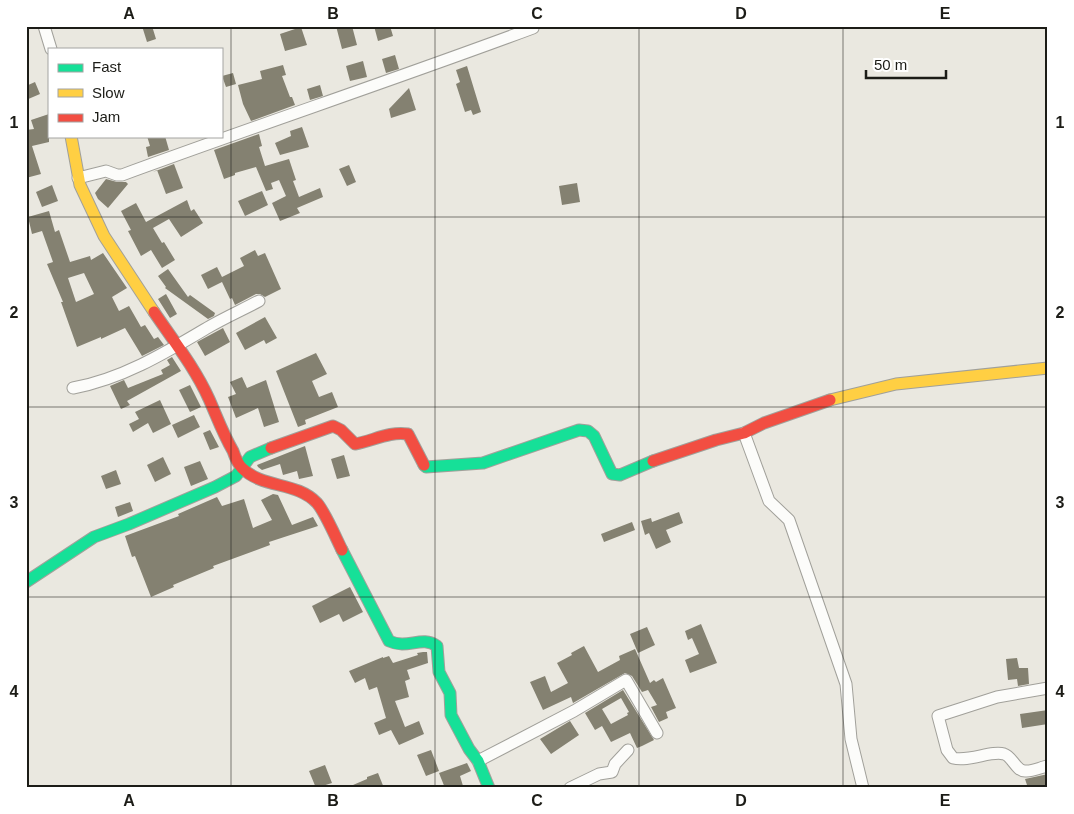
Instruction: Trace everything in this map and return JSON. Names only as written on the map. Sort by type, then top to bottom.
[{"type":"street","points":[[44,26],[51,48]]},
{"type":"street","points":[[78,178],[106,171],[122,175],[272,120],[404,76],[533,28],[533,26]]},
{"type":"street","points":[[71,138],[78,178],[83,193],[104,236],[209,399],[220,430],[241,467],[255,478],[264,482],[297,489],[318,504],[389,641],[400,646],[426,640],[432,641],[437,646],[439,672],[450,692],[452,715],[469,749],[478,760],[489,788]]},
{"type":"street","points":[[73,388],[90,385],[143,365],[259,301]]},
{"type":"street","points":[[26,582],[94,537],[216,487],[236,476],[250,457],[293,439],[333,426],[341,430],[355,444],[405,432],[408,434],[426,467],[483,463],[579,430],[586,430],[592,433],[606,467],[612,474],[620,475],[651,462],[716,440],[744,433],[764,423],[864,391],[896,384],[1048,368]]},
{"type":"street","points":[[744,433],[769,500],[789,520],[846,684],[851,739],[862,788]]},
{"type":"street","points":[[478,760],[574,712],[626,680],[657,733]]},
{"type":"street","points":[[1048,688],[997,697],[938,716],[947,750],[953,758],[961,760],[1002,754],[1009,757],[1024,772],[1048,766]]},
{"type":"street","points":[[570,788],[600,774],[612,772],[615,764],[628,750]]},
{"type":"building","points":[[142,26],[152,26],[156,39],[147,42]]},
{"type":"building","points":[[336,26],[352,26],[357,45],[342,49]]},
{"type":"building","points":[[374,26],[390,26],[393,36],[378,41]]},
{"type":"building","points":[[301,27],[307,45],[285,51],[280,34]]},
{"type":"building","points":[[395,55],[399,69],[386,73],[382,59]]},
{"type":"building","points":[[363,61],[367,77],[350,81],[346,66]]},
{"type":"building","points":[[283,65],[286,75],[282,76],[295,105],[251,121],[243,104],[238,85],[262,79],[260,71]]},
{"type":"building","points":[[467,66],[481,112],[473,115],[471,110],[465,112],[456,84],[460,82],[456,70]]},
{"type":"building","points":[[233,73],[236,84],[226,87],[222,76]]},
{"type":"building","points":[[35,82],[40,94],[26,100],[26,86]]},
{"type":"building","points":[[320,85],[323,96],[310,100],[307,89]]},
{"type":"building","points":[[409,88],[416,110],[391,118],[389,109]]},
{"type":"building","points":[[48,114],[49,142],[32,146],[41,174],[26,178],[26,130],[34,129],[31,120]]},
{"type":"building","points":[[302,127],[309,147],[280,155],[275,143],[291,136],[290,131]]},
{"type":"building","points":[[259,134],[262,146],[259,147],[265,166],[289,159],[296,180],[293,181],[299,197],[320,188],[323,197],[297,208],[300,213],[280,221],[272,203],[286,196],[279,180],[271,183],[273,189],[266,191],[256,167],[235,173],[235,175],[224,179],[214,150]]},
{"type":"building","points":[[148,138],[166,138],[169,150],[148,157],[146,147],[150,146]]},
{"type":"building","points":[[174,164],[183,188],[166,194],[157,170]]},
{"type":"building","points":[[349,165],[356,182],[347,186],[339,169]]},
{"type":"building","points":[[106,179],[126,182],[128,184],[108,208],[98,199],[95,193]]},
{"type":"building","points":[[577,183],[580,202],[562,205],[559,186]]},
{"type":"building","points":[[52,185],[58,201],[42,207],[36,192]]},
{"type":"building","points":[[262,191],[268,205],[245,216],[238,201]]},
{"type":"building","points":[[187,200],[191,211],[194,209],[203,223],[181,237],[169,219],[153,228],[175,260],[162,268],[151,250],[141,256],[128,231],[131,230],[121,211],[136,203],[146,222]]},
{"type":"building","points":[[49,211],[55,232],[59,230],[70,262],[90,256],[91,260],[103,253],[127,288],[112,297],[119,311],[129,306],[141,327],[145,325],[154,339],[158,337],[164,345],[142,356],[125,328],[77,347],[61,302],[63,302],[47,264],[53,262],[42,231],[32,234],[28,217]],"holes":[[[84,273],[94,294],[76,302],[68,278]]]},
{"type":"building","points":[[255,250],[258,256],[265,253],[281,289],[265,297],[256,294],[235,305],[222,282],[208,289],[201,275],[217,267],[222,277],[244,266],[240,258]]},
{"type":"building","points":[[168,269],[188,297],[190,295],[215,313],[214,316],[208,319],[165,288],[158,276]]},
{"type":"building","points":[[166,294],[177,314],[170,318],[158,299]]},
{"type":"building","points":[[265,317],[277,338],[266,344],[264,340],[245,350],[236,333]]},
{"type":"building","points":[[223,328],[230,342],[205,356],[197,342]]},
{"type":"building","points":[[316,353],[327,374],[312,381],[319,397],[332,392],[338,407],[305,420],[306,424],[298,427],[276,371]]},
{"type":"building","points":[[172,357],[181,371],[127,401],[130,405],[121,409],[110,386],[124,380],[128,388],[163,374],[161,370],[170,365],[167,360]]},
{"type":"building","points":[[242,377],[247,388],[266,380],[279,422],[264,427],[258,408],[236,418],[228,397],[236,394],[230,382]]},
{"type":"building","points":[[190,385],[201,407],[190,412],[179,390]]},
{"type":"building","points":[[160,400],[171,424],[153,433],[148,423],[133,432],[129,424],[139,419],[135,412]]},
{"type":"building","points":[[194,415],[200,427],[178,438],[172,425]]},
{"type":"building","points":[[210,430],[219,447],[210,450],[203,433]]},
{"type":"building","points":[[305,446],[313,476],[299,479],[297,471],[283,475],[280,464],[262,470],[257,465]]},
{"type":"building","points":[[344,455],[350,476],[337,479],[331,459]]},
{"type":"building","points":[[163,457],[171,474],[155,482],[147,465]]},
{"type":"building","points":[[200,461],[208,479],[191,486],[184,467]]},
{"type":"building","points":[[116,470],[121,484],[106,489],[101,476]]},
{"type":"building","points":[[273,494],[278,495],[292,525],[313,517],[318,526],[269,542],[270,545],[213,566],[214,568],[173,585],[174,587],[151,597],[135,556],[132,557],[125,536],[179,516],[178,514],[217,497],[222,506],[244,499],[253,528],[272,520],[261,500]]},
{"type":"building","points":[[130,502],[133,511],[118,517],[115,507]]},
{"type":"building","points":[[679,512],[683,523],[666,530],[671,542],[656,549],[649,533],[645,535],[641,521],[651,518],[652,522]]},
{"type":"building","points":[[632,522],[635,530],[604,542],[601,534]]},
{"type":"building","points":[[350,587],[363,612],[343,622],[339,614],[320,623],[312,606]]},
{"type":"building","points":[[701,624],[717,663],[690,673],[685,660],[699,654],[692,638],[688,640],[685,631]]},
{"type":"building","points":[[647,627],[655,645],[638,653],[630,634]]},
{"type":"building","points":[[584,646],[598,672],[620,660],[619,656],[635,649],[650,683],[663,678],[676,708],[666,712],[668,718],[659,722],[651,707],[657,705],[648,690],[642,692],[632,676],[625,673],[573,703],[571,697],[543,710],[530,682],[545,676],[551,692],[568,683],[557,663]]},
{"type":"building","points":[[427,652],[428,663],[407,670],[410,679],[405,681],[409,697],[395,701],[405,727],[419,721],[424,734],[399,745],[391,730],[379,735],[374,723],[386,718],[377,687],[369,690],[365,678],[355,683],[349,671],[383,657],[389,656],[393,663]]},
{"type":"building","points":[[1017,658],[1019,668],[1028,668],[1029,684],[1018,686],[1017,679],[1008,680],[1006,659]]},
{"type":"building","points":[[623,690],[654,740],[637,748],[630,733],[611,742],[602,726],[595,730],[585,713]],"holes":[[[621,698],[629,712],[627,713],[628,715],[611,724],[602,709]]]},
{"type":"building","points":[[1048,710],[1048,724],[1022,728],[1020,714]]},
{"type":"building","points":[[570,721],[579,735],[551,754],[540,739]]},
{"type":"building","points":[[431,750],[439,771],[426,776],[417,755]]},
{"type":"building","points":[[467,763],[471,771],[460,776],[463,786],[445,788],[439,773]]},
{"type":"building","points":[[325,765],[332,783],[316,788],[309,771]]},
{"type":"building","points":[[378,773],[384,788],[346,788],[367,779],[367,777]]},
{"type":"building","points":[[1048,774],[1048,785],[1028,788],[1025,779]]},
{"type":"traffic: fast","points":[[424,465],[426,467],[483,463],[579,430],[588,431],[594,436],[612,474],[620,475],[653,461]]},
{"type":"traffic: fast","points":[[26,582],[94,537],[129,524],[236,476],[250,457],[271,448]]},
{"type":"traffic: fast","points":[[342,550],[389,641],[402,644],[425,642],[437,646],[439,672],[450,693],[451,715],[469,749],[478,761],[489,788]]},
{"type":"traffic: slow","points":[[71,138],[80,185],[104,236],[154,312]]},
{"type":"traffic: slow","points":[[830,400],[896,384],[1048,368]]},
{"type":"traffic: jam","points":[[154,312],[197,376],[241,466],[250,475],[309,496],[323,512],[342,550]]},
{"type":"traffic: jam","points":[[653,461],[716,440],[744,433],[764,423],[830,400]]},
{"type":"traffic: jam","points":[[271,448],[333,426],[341,430],[355,444],[401,433],[408,434],[424,465]]}]
